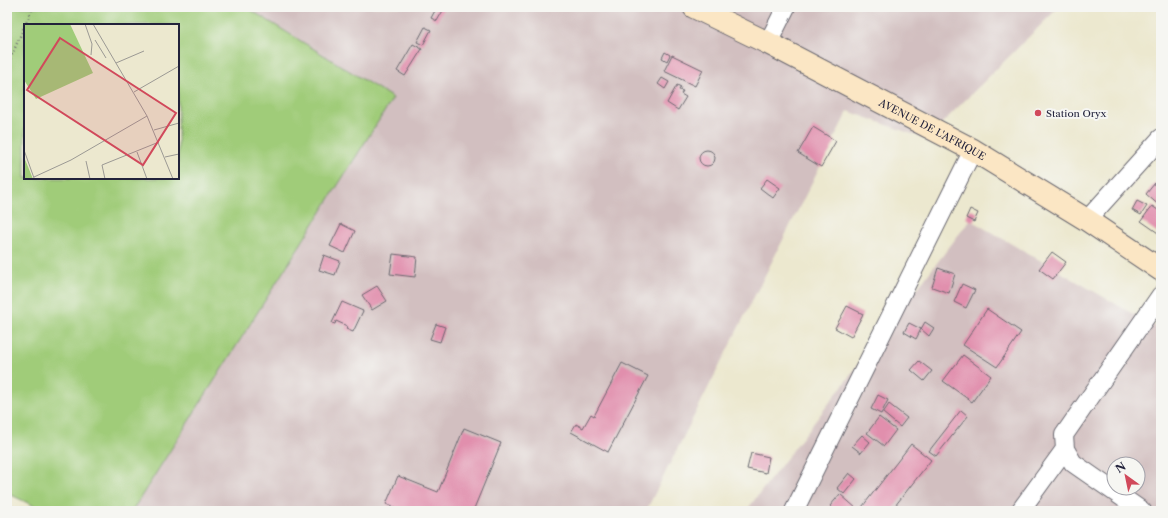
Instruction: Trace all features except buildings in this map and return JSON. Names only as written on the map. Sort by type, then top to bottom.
[{"type":"main road","name":"AVENUE DE L'AFRIQUE","points":[[694,7],[768,43],[973,150],[1087,220],[1161,270]]},
{"type":"street","points":[[768,43],[786,7]]},
{"type":"street","points":[[1087,220],[1161,138]]},
{"type":"street","points":[[794,511],[973,150]]},
{"type":"street","points":[[1142,511],[1073,463],[1065,449],[1064,435],[1161,295]]},
{"type":"street","points":[[1020,511],[1065,449]]},
{"type":"path","points":[[26,24],[33,7]]},
{"type":"path","points":[[7,66],[24,27]]},
{"type":"shaded area","points":[[246,7],[1059,7],[926,139],[848,111],[646,511],[132,511],[393,98]]},
{"type":"shaded area","points":[[970,220],[1161,330],[1161,511],[746,511]]},
{"type":"green space","points":[[7,7],[246,7],[393,98],[132,511],[45,511],[7,493]]},
{"type":"place","name":"Station Oryx","points":[[1038,113]]}]
